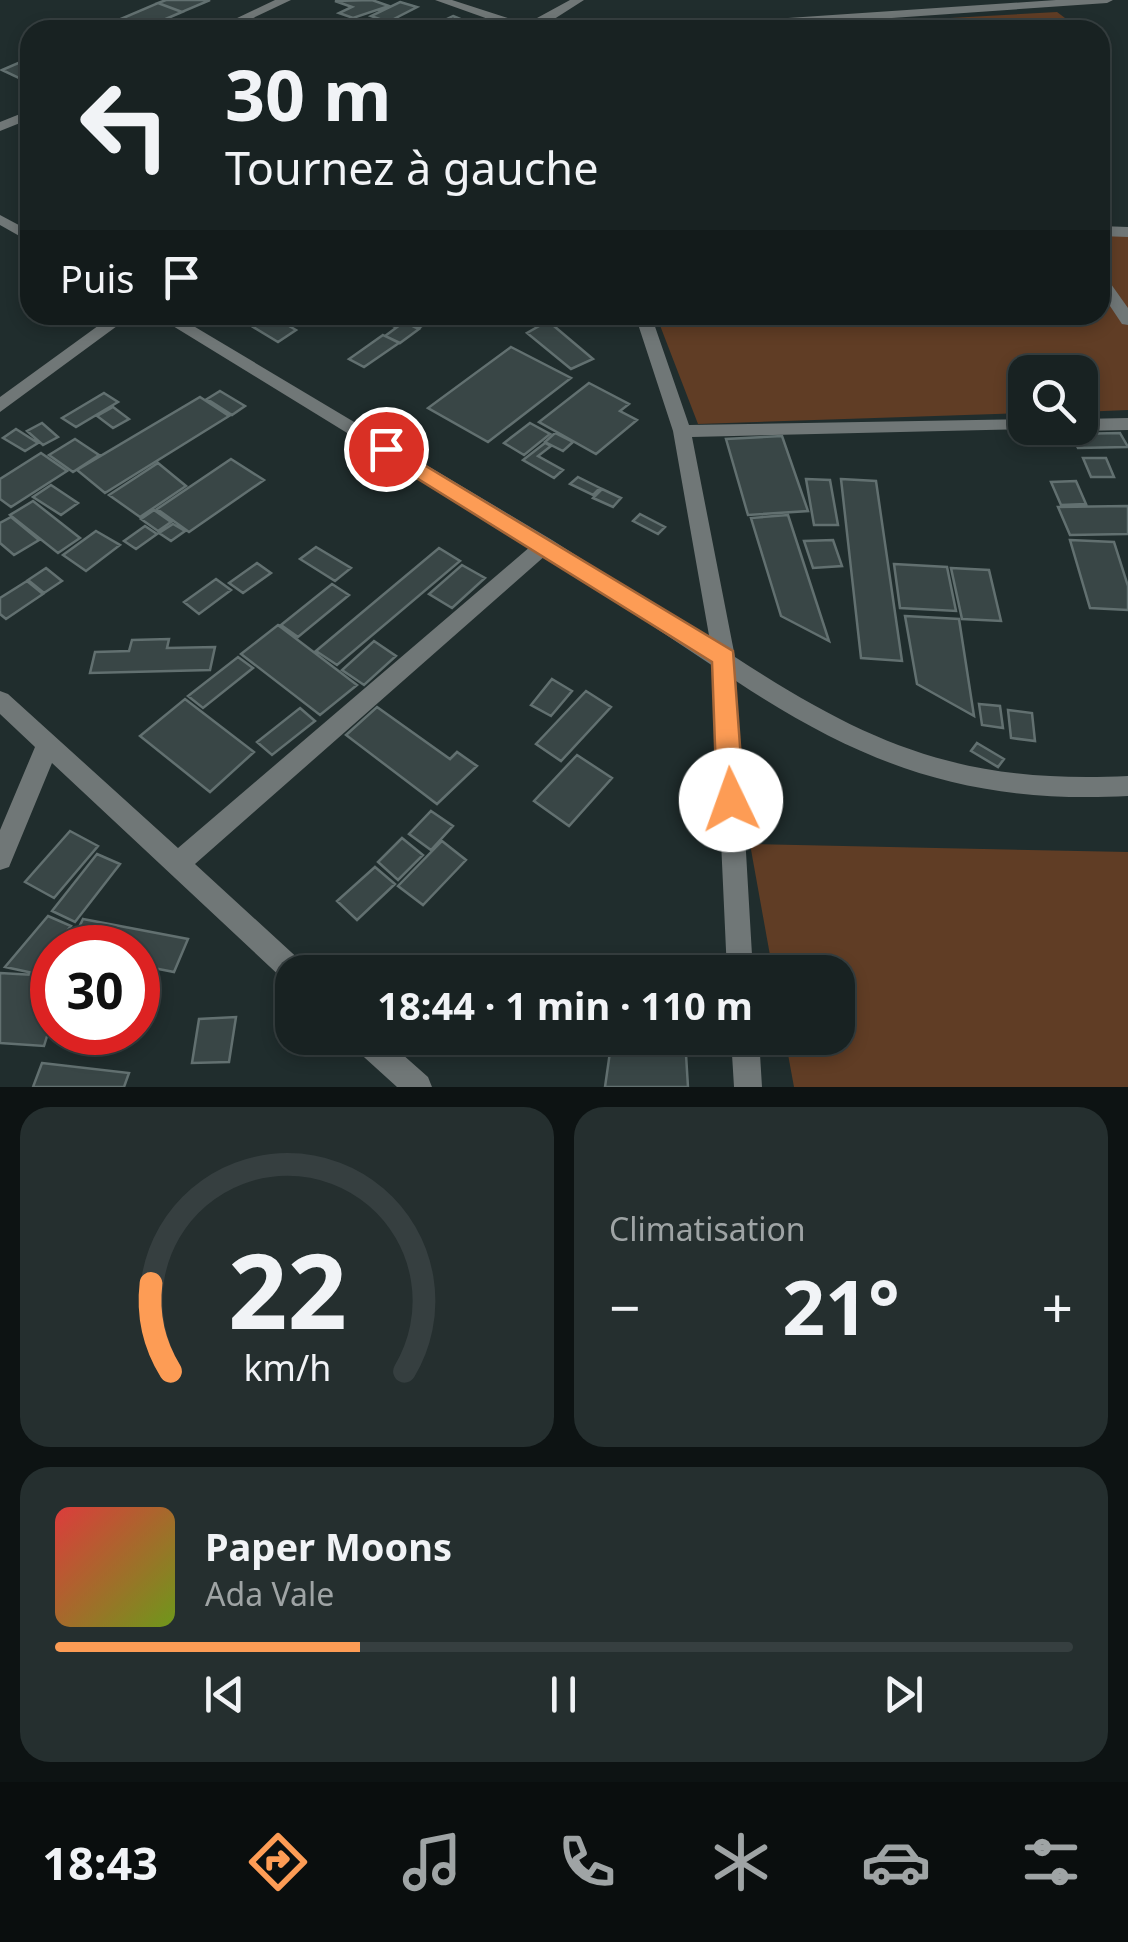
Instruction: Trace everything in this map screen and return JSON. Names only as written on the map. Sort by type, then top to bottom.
[{"type":"street","points":[[241,20],[286,0]]},
{"type":"street","points":[[441,0],[499,20]]},
{"type":"street","points":[[545,20],[578,0]]},
{"type":"street","points":[[777,20],[929,6],[1107,0]]},
{"type":"street","points":[[1110,294],[1128,320]]},
{"type":"street","points":[[0,406],[110,325]]},
{"type":"street","points":[[180,325],[545,545],[807,712],[908,760],[987,783],[1041,791],[1128,786]]},
{"type":"street","points":[[646,325],[682,431],[724,658],[739,955]]},
{"type":"street","points":[[1098,425],[1128,424]]},
{"type":"street","points":[[682,431],[1008,425]]},
{"type":"street","points":[[176,865],[545,545]]},
{"type":"street","points":[[0,700],[275,955]]},
{"type":"street","points":[[0,858],[48,745]]},
{"type":"street","points":[[383,1055],[418,1087]]},
{"type":"street","points":[[745,1055],[748,1087]]},
{"type":"shaded area","points":[[1057,12],[1068,20],[950,20]]},
{"type":"shaded area","points":[[1110,228],[1128,228],[1128,410],[1098,411],[1098,355],[1008,355],[1008,414],[698,424],[660,325],[1110,325]]},
{"type":"shaded area","points":[[750,844],[1128,852],[1128,1087],[794,1087],[788,1055],[855,1055],[855,955],[770,955]]},
{"type":"building","points":[[210,0],[182,12],[158,3]]},
{"type":"building","points":[[372,0],[389,6],[353,18],[339,13],[352,7],[335,1]]},
{"type":"building","points":[[400,2],[417,7],[392,20],[371,16]]},
{"type":"building","points":[[158,3],[182,12],[163,20],[118,20]]},
{"type":"building","points":[[20,62],[20,79],[2,70]]},
{"type":"building","points":[[250,325],[287,325],[296,330],[278,342]]},
{"type":"building","points":[[400,325],[419,329],[400,343],[385,336]]},
{"type":"building","points":[[541,325],[553,325],[593,359],[571,369],[527,333]]},
{"type":"building","points":[[383,335],[399,343],[364,367],[349,359]]},
{"type":"building","points":[[511,347],[571,378],[488,442],[428,408]]},
{"type":"building","points":[[589,383],[629,404],[620,411],[637,420],[596,454],[539,422]]},
{"type":"building","points":[[220,391],[245,406],[232,415],[207,399]]},
{"type":"building","points":[[104,393],[118,402],[76,427],[62,418]]},
{"type":"building","points":[[200,397],[229,416],[105,493],[77,470]]},
{"type":"building","points":[[113,407],[129,419],[113,428],[97,416]]},
{"type":"building","points":[[42,423],[58,437],[43,445],[27,431]]},
{"type":"building","points":[[530,423],[550,434],[524,455],[504,443]]},
{"type":"building","points":[[16,429],[38,443],[25,451],[3,438]]},
{"type":"building","points":[[555,433],[573,442],[563,451],[545,442]]},
{"type":"building","points":[[1098,433],[1120,433],[1128,447],[1078,448],[1076,445],[1098,445]]},
{"type":"building","points":[[782,436],[808,511],[748,515],[726,439]]},
{"type":"building","points":[[75,439],[99,455],[73,472],[49,455]]},
{"type":"building","points":[[545,443],[551,446],[538,456],[563,470],[554,478],[523,460]]},
{"type":"building","points":[[41,453],[67,471],[11,507],[0,499],[0,479]]},
{"type":"building","points":[[1083,458],[1106,458],[1114,477],[1091,477]]},
{"type":"building","points":[[231,459],[264,480],[189,532],[157,509]]},
{"type":"building","points":[[158,463],[186,486],[140,517],[109,495]]},
{"type":"building","points":[[578,477],[600,488],[593,495],[570,484]]},
{"type":"building","points":[[806,479],[830,480],[838,525],[814,525]]},
{"type":"building","points":[[841,479],[876,481],[902,661],[861,658]]},
{"type":"building","points":[[1076,481],[1086,504],[1061,505],[1051,482]]},
{"type":"building","points":[[51,485],[78,503],[61,515],[33,497]]},
{"type":"building","points":[[602,489],[621,498],[613,507],[593,498]]},
{"type":"building","points":[[33,501],[80,538],[58,553],[10,515]]},
{"type":"building","points":[[1128,506],[1128,534],[1070,535],[1058,507]]},
{"type":"building","points":[[154,510],[171,522],[158,531],[141,519]]},
{"type":"building","points":[[640,514],[665,527],[658,534],[633,521]]},
{"type":"building","points":[[788,515],[829,641],[781,616],[751,518]]},
{"type":"building","points":[[11,517],[39,540],[14,555],[0,543],[0,523]]},
{"type":"building","points":[[173,524],[185,531],[171,541],[159,533]]},
{"type":"building","points":[[145,526],[157,534],[136,549],[124,541]]},
{"type":"building","points":[[96,531],[120,545],[86,571],[63,555]]},
{"type":"building","points":[[833,540],[842,566],[813,568],[804,541]]},
{"type":"building","points":[[1070,540],[1114,542],[1128,586],[1128,610],[1090,608]]},
{"type":"building","points":[[316,547],[351,568],[335,581],[300,559]]},
{"type":"building","points":[[439,548],[460,561],[337,665],[316,651]]},
{"type":"building","points":[[257,563],[271,573],[243,593],[229,583]]},
{"type":"building","points":[[894,564],[947,567],[956,611],[900,608]]},
{"type":"building","points":[[462,565],[485,578],[452,608],[429,594]]},
{"type":"building","points":[[46,568],[62,581],[44,593],[28,580]]},
{"type":"building","points":[[951,568],[989,570],[1001,621],[962,619]]},
{"type":"building","points":[[216,579],[231,590],[199,614],[184,602]]},
{"type":"building","points":[[27,581],[43,594],[6,619],[0,614],[0,598]]},
{"type":"building","points":[[332,584],[349,595],[298,637],[281,625]]},
{"type":"building","points":[[905,616],[959,619],[974,716],[917,684]]},
{"type":"building","points":[[278,625],[357,685],[320,715],[241,654]]},
{"type":"building","points":[[169,639],[167,648],[215,647],[210,670],[90,673],[95,652],[129,651],[132,640]]},
{"type":"building","points":[[374,641],[396,656],[364,685],[342,670]]},
{"type":"building","points":[[238,657],[253,668],[203,708],[188,696]]},
{"type":"building","points":[[552,679],[572,691],[551,716],[531,705]]},
{"type":"building","points":[[586,691],[611,707],[561,761],[536,744]]},
{"type":"building","points":[[185,699],[254,752],[210,792],[140,736]]},
{"type":"building","points":[[979,704],[1000,706],[1003,728],[982,725]]},
{"type":"building","points":[[377,707],[450,759],[457,752],[477,766],[437,804],[346,735]]},
{"type":"building","points":[[300,708],[315,721],[272,755],[257,742]]},
{"type":"building","points":[[1008,710],[1032,713],[1035,741],[1011,738]]},
{"type":"building","points":[[977,743],[1004,759],[998,767],[971,751]]},
{"type":"building","points":[[577,755],[612,778],[569,826],[534,801]]},
{"type":"building","points":[[431,811],[453,826],[431,850],[409,834]]},
{"type":"building","points":[[70,831],[98,846],[54,898],[25,882]]},
{"type":"building","points":[[402,838],[423,855],[398,880],[378,862]]},
{"type":"building","points":[[442,841],[466,860],[423,905],[398,886]]},
{"type":"building","points":[[97,854],[120,864],[75,922],[52,911]]},
{"type":"building","points":[[375,867],[395,884],[357,920],[337,901]]},
{"type":"building","points":[[48,916],[69,925],[40,925]]},
{"type":"building","points":[[83,919],[114,925],[80,925]]},
{"type":"building","points":[[160,934],[188,939],[174,972],[160,969]]},
{"type":"building","points":[[30,937],[30,972],[5,967]]},
{"type":"building","points":[[0,973],[30,975],[30,1045],[0,1043]]},
{"type":"building","points":[[236,1017],[229,1062],[192,1063],[199,1019]]},
{"type":"building","points":[[610,1055],[686,1055],[688,1087],[605,1087]]},
{"type":"building","points":[[42,1063],[129,1073],[124,1087],[33,1087]]},
{"type":"route","points":[[386,449],[724,658],[731,800]]}]
